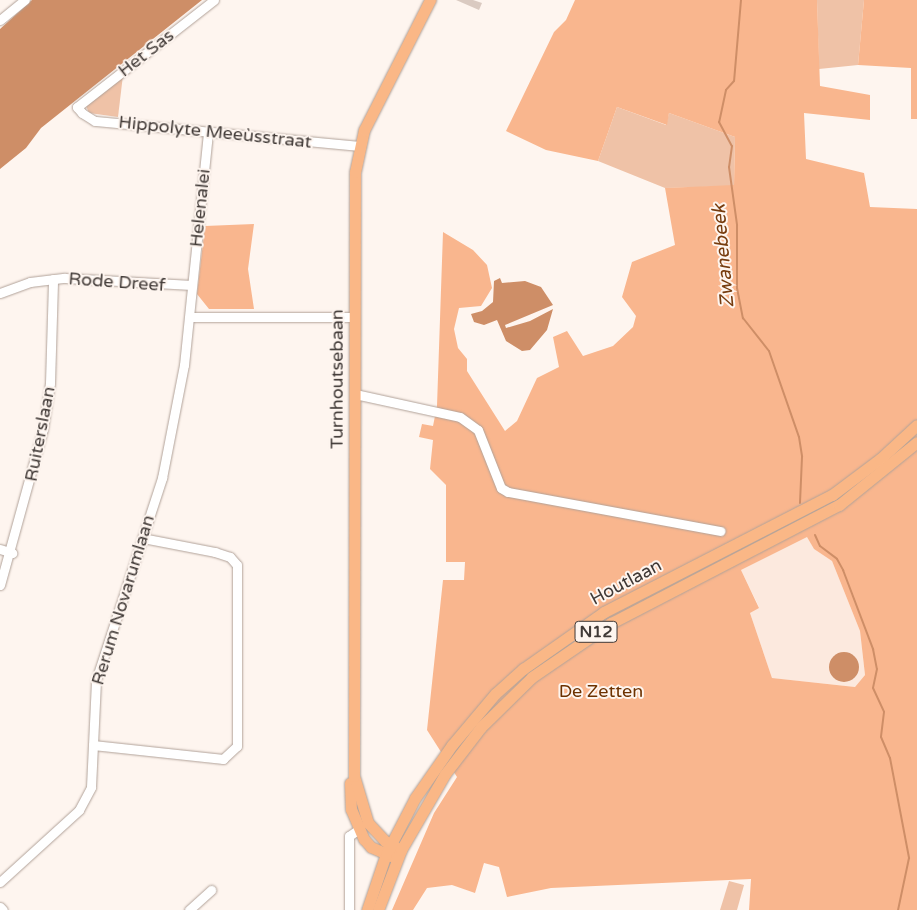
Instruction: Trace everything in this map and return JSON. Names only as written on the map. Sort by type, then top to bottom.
[{"type":"main road","name":"Turnhoutsebaan","points":[[394,852],[371,847],[363,826],[350,802],[354,776],[354,317],[358,146],[430,0]]},
{"type":"main road","name":"Houtlaan","points":[[367,910],[440,760],[495,694],[543,652],[611,609],[832,495],[880,459],[917,425]]},
{"type":"main road","name":"Houtlaan","points":[[378,910],[394,852],[433,791],[466,745],[504,702],[551,662],[638,608],[839,505],[917,442]]},
{"type":"street","points":[[0,20],[25,0]]},
{"type":"street","name":"Het Sas","points":[[78,107],[214,0]]},
{"type":"street","name":"Hippolyte Meeùsstraat","points":[[78,107],[95,121],[358,146]]},
{"type":"street","name":"Helenalei","points":[[192,289],[208,132]]},
{"type":"street","name":"Rode Dreef","points":[[0,292],[53,279],[99,277],[192,289]]},
{"type":"street","name":"Ruiterslaan","points":[[0,586],[12,553],[46,411],[53,342],[53,279]]},
{"type":"street","name":"Rerum Novarumlaan","points":[[0,882],[87,799],[93,745],[96,680],[167,456],[190,315],[192,289]]},
{"type":"street","points":[[190,315],[354,317]]},
{"type":"street","points":[[355,394],[460,417],[478,430],[501,488],[508,492],[720,531]]},
{"type":"street","points":[[93,745],[223,760],[237,746],[237,565],[230,557],[215,552],[142,538]]},
{"type":"street","points":[[0,549],[12,553]]},
{"type":"street","points":[[350,910],[349,836],[363,826]]},
{"type":"street","points":[[189,910],[211,890]]},
{"type":"street","points":[[0,907],[3,910]]},
{"type":"shaded area","points":[[32,0],[202,0],[41,128],[26,148],[0,169],[0,29]]},
{"type":"shaded area","points":[[817,0],[864,0],[858,65],[819,69]]},
{"type":"shaded area","points":[[123,75],[118,117],[89,113],[86,106]]},
{"type":"shaded area","points":[[617,107],[666,125],[669,113],[735,137],[734,186],[665,188],[598,161]]},
{"type":"shaded area","points":[[500,278],[502,283],[525,281],[541,287],[553,305],[505,325],[506,328],[530,321],[553,309],[547,330],[530,350],[522,351],[506,341],[497,320],[484,325],[474,322],[471,314],[482,311],[493,302],[494,281]]},
{"type":"shaded area","points":[[807,536],[814,549],[832,561],[860,631],[865,675],[855,687],[772,678],[750,613],[759,607],[741,570]]},
{"type":"shaded area","points":[[844,652],[854,657],[859,667],[854,677],[844,682],[834,677],[829,667],[834,657]]},
{"type":"shaded area","points":[[729,881],[744,885],[737,910],[720,910]]},
{"type":"green space","name":"De Zetten","points":[[575,0],[817,0],[820,86],[870,95],[870,120],[804,113],[806,159],[864,173],[870,207],[917,209],[917,910],[749,910],[751,879],[551,888],[507,897],[499,867],[484,863],[475,893],[452,885],[427,888],[413,910],[392,910],[434,813],[457,777],[427,730],[443,580],[464,580],[465,562],[446,562],[446,485],[430,469],[433,440],[419,437],[422,424],[433,426],[437,406],[443,232],[473,250],[487,265],[492,288],[481,306],[459,308],[454,329],[458,348],[467,359],[467,371],[505,431],[517,421],[537,378],[559,367],[553,337],[567,331],[583,356],[613,346],[633,327],[636,316],[622,297],[632,262],[675,245],[665,188],[734,185],[735,137],[669,113],[667,125],[617,107],[598,161],[546,150],[506,131],[554,32],[566,20]],"holes":[[[807,537],[814,549],[832,561],[860,631],[865,675],[855,687],[772,678],[750,613],[759,608],[741,570]]]},
{"type":"green space","points":[[864,0],[917,0],[917,119],[911,119],[911,68],[858,65]]},
{"type":"green space","points":[[254,224],[248,269],[254,309],[209,309],[197,294],[205,226]]},
{"type":"building","points":[[456,0],[473,0],[482,3],[479,10]]},
{"type":"waterway","name":"Zwanebeek","points":[[741,0],[734,81],[726,90],[719,122],[732,146],[729,167],[737,225],[737,288],[743,318],[769,351],[799,437],[802,457],[800,503]]},
{"type":"waterway","name":"Zwanebeek","points":[[815,535],[820,546],[837,559],[843,570],[873,649],[877,669],[873,688],[884,712],[881,737],[890,758],[909,858],[898,910]]}]
